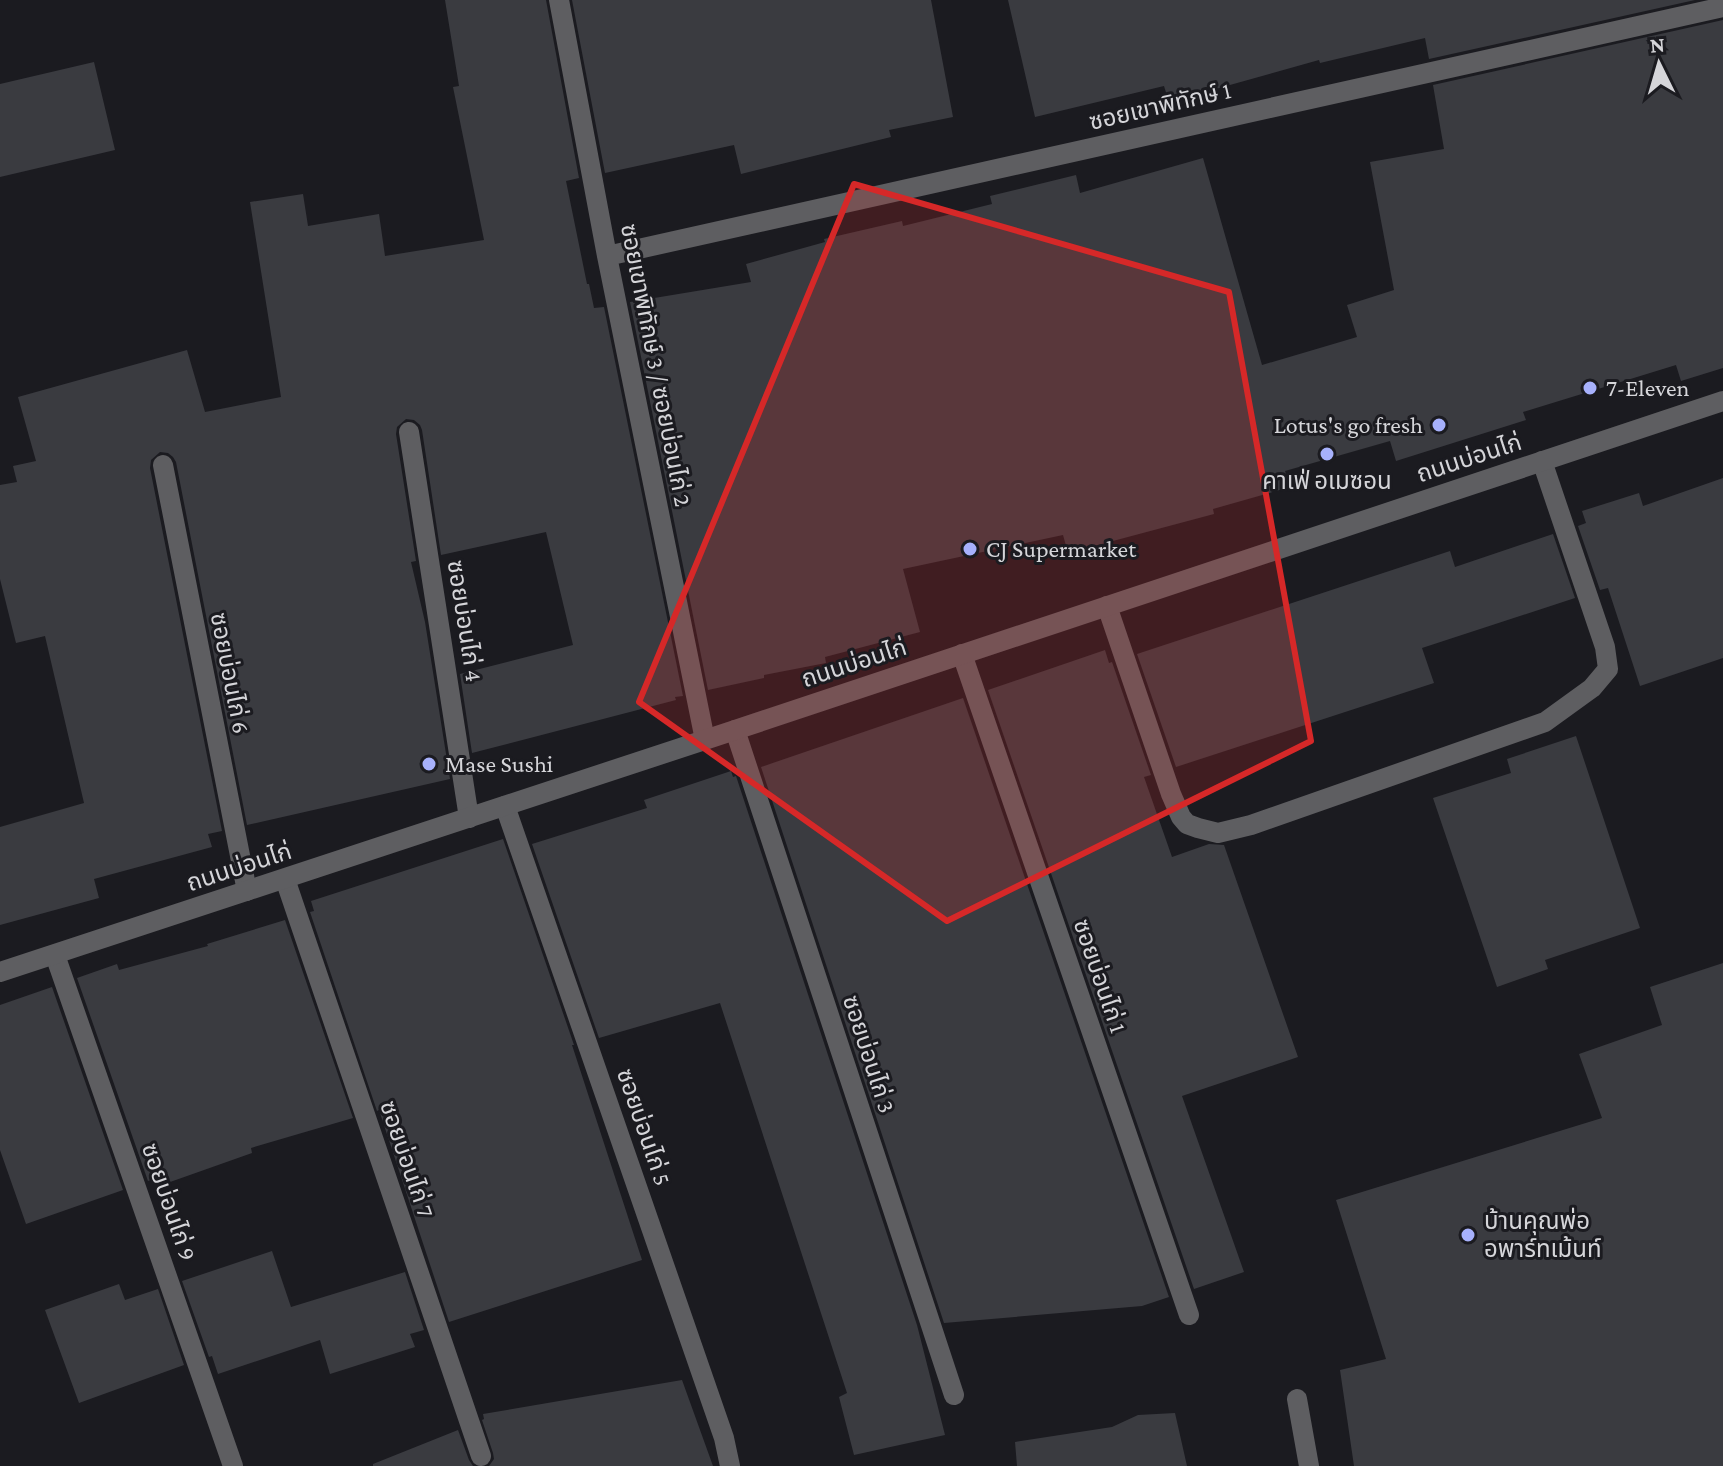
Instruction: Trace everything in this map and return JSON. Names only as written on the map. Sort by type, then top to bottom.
[{"type":"street","name":"ซอยเขาพิทักษ์ 3 / ซอยบ่อนไก่ 2","points":[[559,0],[607,256],[705,740]]},
{"type":"street","name":"ซอยเขาพิทักษ์ 1","points":[[607,256],[1723,7]]},
{"type":"street","name":"ถนนบ่อนไก่","points":[[0,972],[1723,401]]},
{"type":"street","name":"ซอยบ่อนไก่ 4","points":[[409,432],[469,818]]},
{"type":"street","points":[[1107,606],[1181,817],[1187,824],[1218,833],[1251,825],[1545,722],[1592,688],[1608,669],[1605,647],[1542,461]]},
{"type":"street","name":"ซอยบ่อนไก่ 6","points":[[163,465],[247,891]]},
{"type":"street","name":"ซอยบ่อนไก่ 1","points":[[962,654],[1189,1315]]},
{"type":"street","name":"ซอยบ่อนไก่ 3","points":[[735,730],[954,1395]]},
{"type":"street","name":"ซอยบ่อนไก่ 5","points":[[505,806],[724,1438],[730,1466]]},
{"type":"street","name":"ซอยบ่อนไก่ 7","points":[[285,879],[481,1456]]},
{"type":"street","name":"ซอยบ่อนไก่ 9","points":[[55,955],[233,1466]]},
{"type":"street","points":[[1297,1399],[1309,1466]]},
{"type":"highlighted area","points":[[854,184],[1229,292],[1311,741],[947,921],[639,702]]},
{"type":"building","points":[[445,0],[546,0],[579,178],[566,181],[594,308],[604,307],[683,696],[472,753],[460,674],[573,645],[546,532],[441,555],[422,430],[414,420],[406,419],[397,427],[396,434],[416,561],[411,562],[425,622],[450,779],[247,825],[176,462],[168,453],[160,452],[151,460],[150,468],[222,831],[208,834],[212,847],[94,879],[99,898],[0,925],[0,827],[84,803],[45,636],[16,643],[0,579],[0,485],[17,482],[13,466],[36,461],[18,397],[187,350],[205,412],[281,397],[250,202],[303,194],[308,226],[379,214],[385,256],[484,240],[453,87],[459,86]]},
{"type":"building","points":[[572,0],[931,0],[953,117],[889,130],[891,137],[741,174],[734,145],[605,173]]},
{"type":"building","points":[[1008,0],[1695,0],[1429,59],[1425,38],[1320,63],[1319,60],[1169,102],[1164,86],[1035,117]]},
{"type":"building","points":[[1723,20],[1723,368],[1681,381],[1676,365],[1523,412],[1526,420],[1396,461],[1390,441],[1285,471],[1290,487],[1213,509],[1214,514],[1068,553],[1063,535],[903,569],[920,632],[825,657],[826,663],[708,690],[630,302],[751,282],[746,264],[825,242],[824,239],[902,221],[903,226],[992,204],[990,196],[1076,175],[1080,193],[1203,158],[1262,365],[1357,337],[1347,305],[1394,290],[1370,162],[1444,149],[1433,85]]},
{"type":"building","points":[[94,62],[115,150],[0,177],[0,84]]},
{"type":"building","points":[[1723,478],[1723,658],[1640,686],[1608,588],[1600,590],[1578,526],[1586,523],[1582,511],[1639,493],[1643,506]]},
{"type":"building","points":[[1553,534],[1575,598],[1422,648],[1434,683],[1176,767],[1137,654],[1450,551],[1455,567]]},
{"type":"building","points":[[1105,650],[1109,663],[1112,662],[1151,775],[1144,777],[1172,857],[1209,844],[1224,845],[1298,1057],[1182,1096],[1244,1272],[1194,1289],[988,690]]},
{"type":"building","points":[[963,698],[1169,1297],[1142,1306],[944,1323],[761,767]]},
{"type":"building","points":[[1576,736],[1640,928],[1545,960],[1548,969],[1497,987],[1433,798],[1511,773],[1507,759]]},
{"type":"building","points":[[731,771],[733,777],[736,776],[917,1325],[945,1435],[854,1455],[839,1397],[847,1393],[720,1003],[599,1038],[532,844],[647,808],[644,800]]},
{"type":"building","points":[[503,839],[574,1045],[642,1260],[449,1322],[310,912],[314,911],[311,901]]},
{"type":"building","points":[[285,920],[353,1118],[251,1148],[252,1153],[156,1187],[154,1179],[148,1181],[77,978],[117,964],[119,970],[208,946]]},
{"type":"building","points":[[1723,963],[1723,1466],[1354,1466],[1340,1370],[1386,1359],[1336,1200],[1602,1118],[1579,1054],[1662,1025],[1650,987]]},
{"type":"building","points":[[52,987],[123,1190],[26,1224],[0,1150],[0,1005]]},
{"type":"building","points":[[272,1251],[291,1307],[405,1272],[424,1330],[410,1334],[415,1347],[330,1374],[320,1340],[218,1374],[182,1281]]},
{"type":"building","points":[[119,1284],[125,1300],[158,1289],[184,1365],[79,1403],[45,1310]]},
{"type":"building","points":[[682,1380],[713,1466],[489,1466],[494,1459],[483,1414]]},
{"type":"building","points":[[1175,1413],[1187,1466],[1017,1466],[1015,1442],[1112,1427],[1138,1415]]},
{"type":"building","points":[[458,1430],[473,1466],[373,1466],[373,1464]]},
{"type":"place","name":"7-Eleven","points":[[1590,388]]},
{"type":"place","name":"Lotus's go fresh","points":[[1439,425]]},
{"type":"place","name":"คาเฟ่ อเมซอน","points":[[1327,454]]},
{"type":"place","name":"CJ Supermarket","points":[[970,549]]},
{"type":"place","name":"Mase Sushi","points":[[429,764]]},
{"type":"place","name":"บ้านคุณพ่อ อพาร์ทเม้นท์","points":[[1468,1235]]}]
